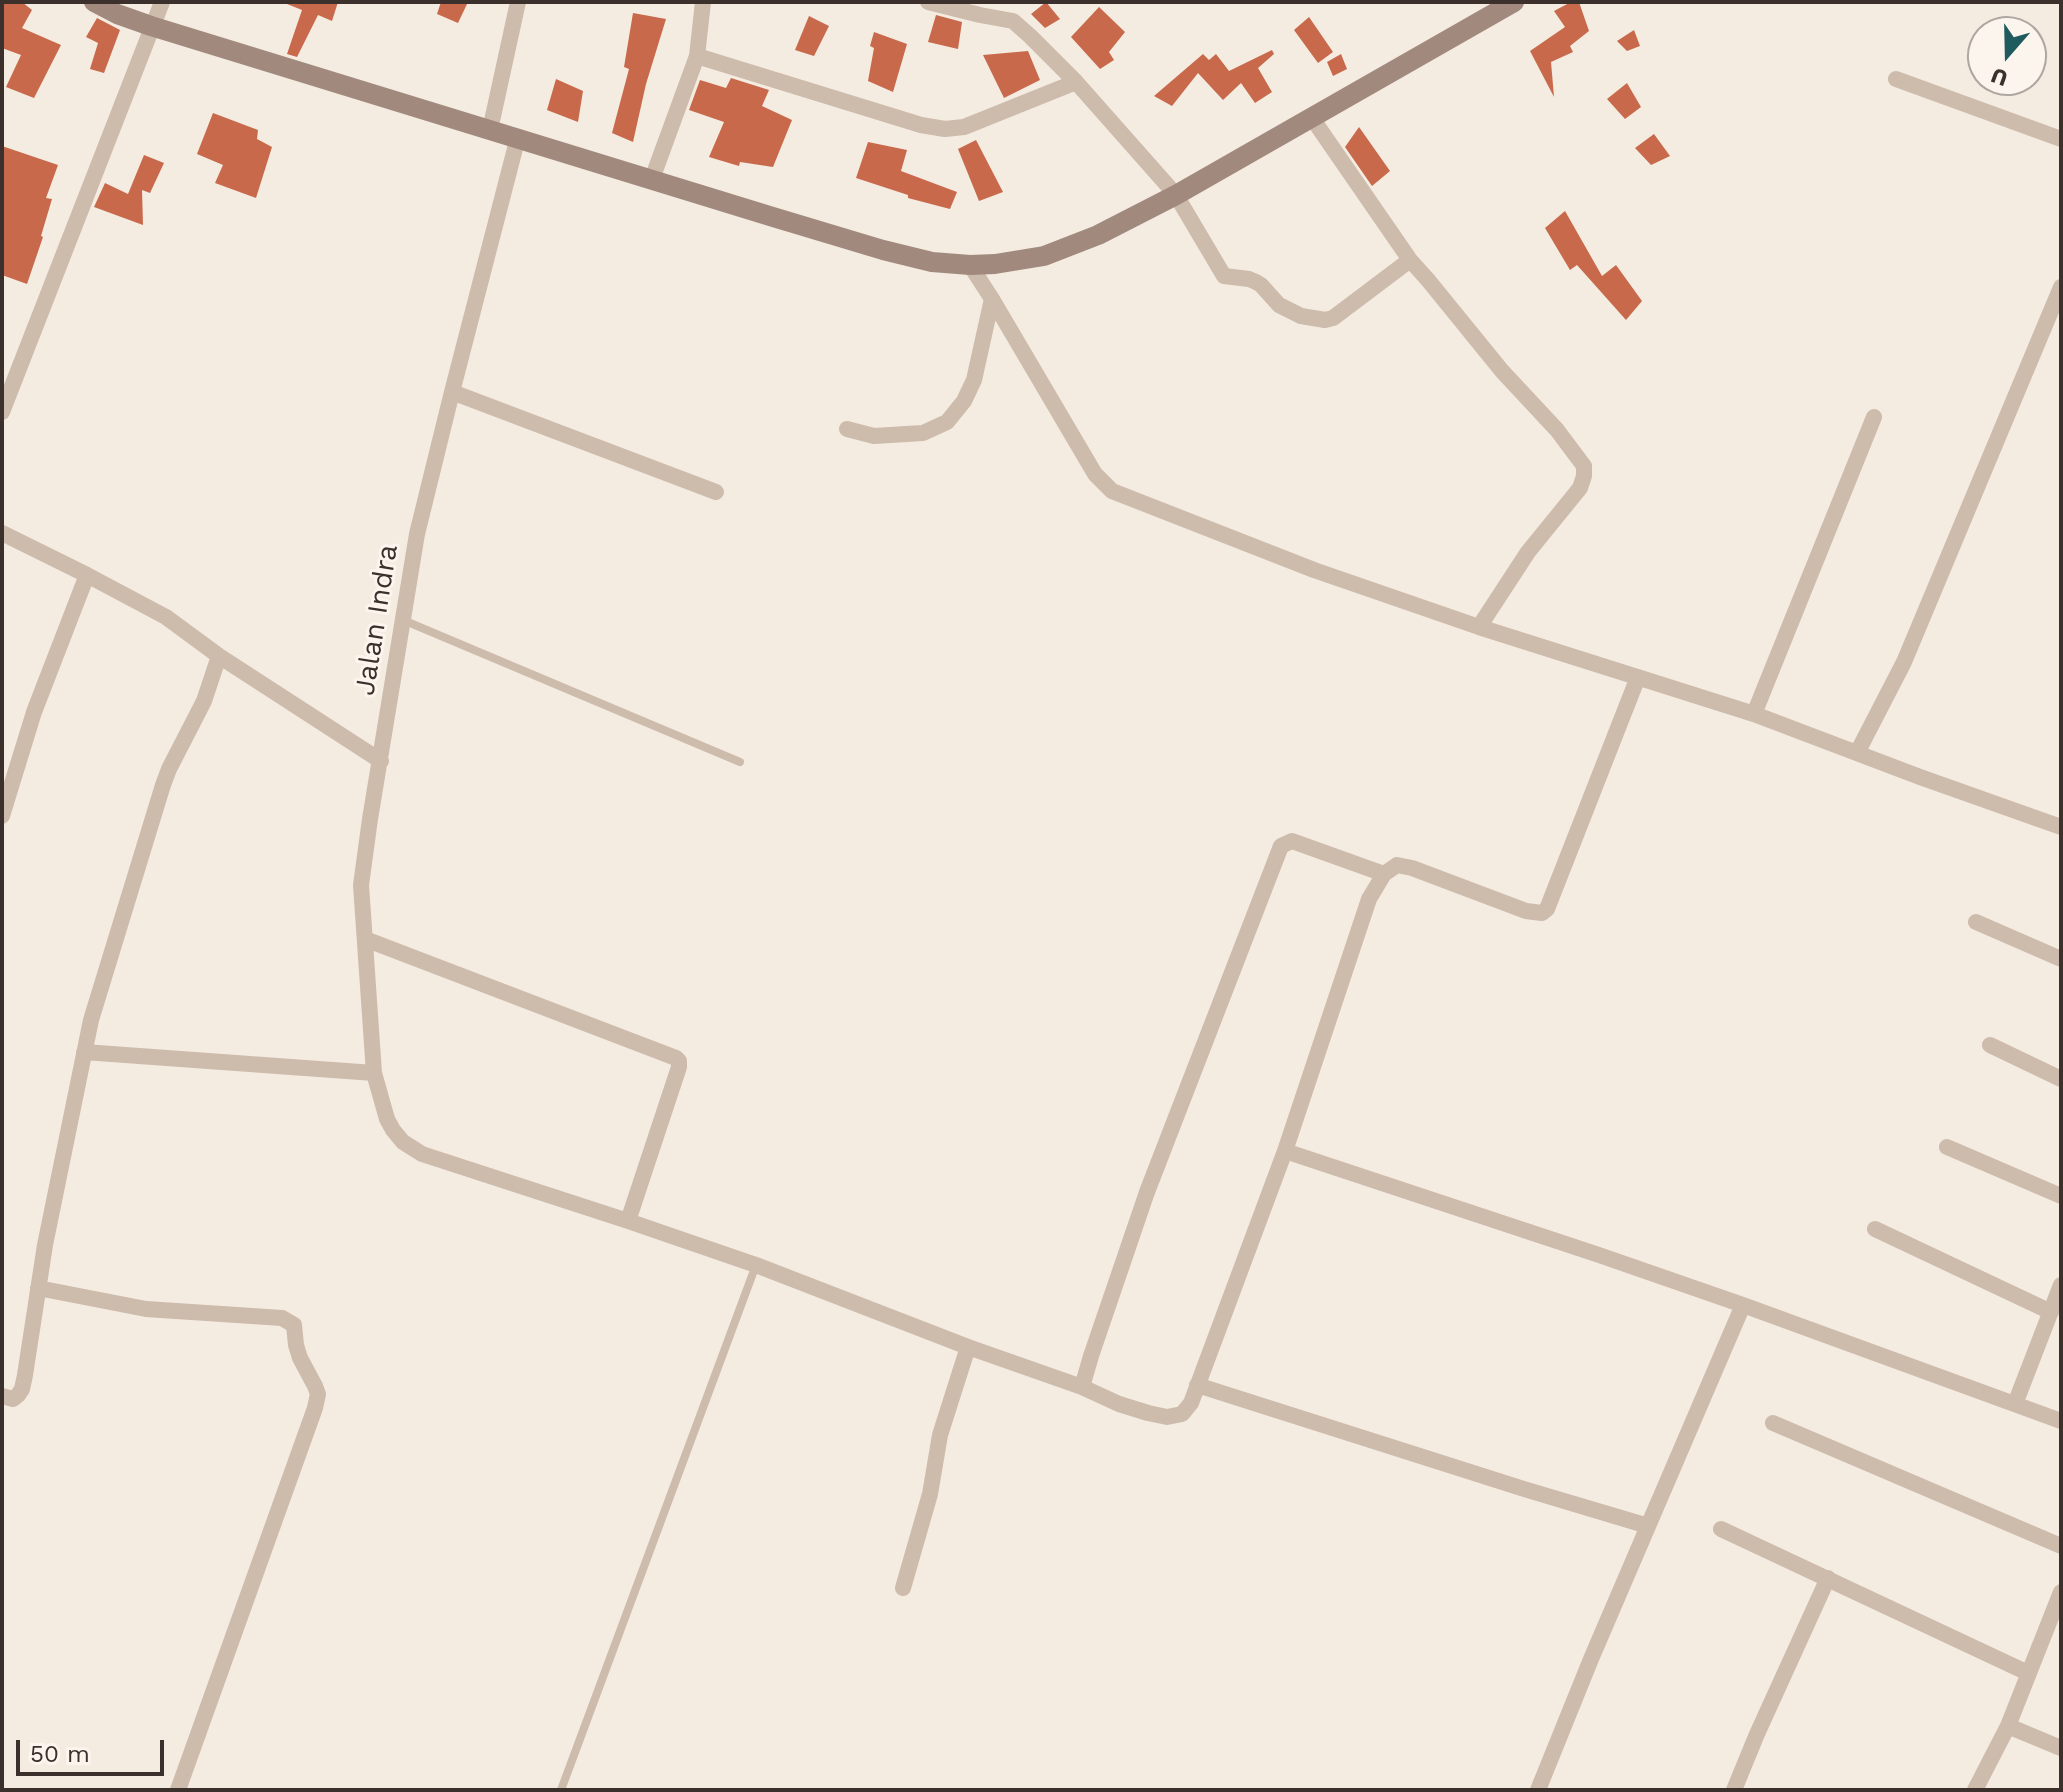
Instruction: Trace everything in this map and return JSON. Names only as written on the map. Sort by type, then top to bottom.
[{"type":"main road","points":[[94,2],[151,26],[883,250],[932,262],[970,265],[1015,261],[1061,251],[1098,235],[1176,195],[1514,2]]},
{"type":"street","points":[[2,412],[162,2]]},
{"type":"street","points":[[490,130],[518,2]]},
{"type":"street","points":[[652,179],[697,56],[703,2]]},
{"type":"street","points":[[928,2],[1013,21]]},
{"type":"street","points":[[1008,2],[1013,21],[1076,82],[1176,195],[1221,273],[1228,278],[1256,282],[1279,305],[1301,316],[1325,320],[1333,318],[1410,260]]},
{"type":"street","points":[[697,56],[921,125],[945,129],[964,127],[1076,82]]},
{"type":"street","points":[[1896,79],[2061,139]]},
{"type":"street","points":[[1312,118],[1410,260],[1502,371],[1557,430],[1584,466],[1580,488],[1528,552],[1479,627]]},
{"type":"street","name":"Jalan Indra","points":[[518,137],[417,534],[368,830],[361,885],[374,1073],[387,1119],[403,1142],[422,1154],[628,1221]]},
{"type":"street","points":[[970,265],[1095,474],[1112,491],[1314,570],[1479,627],[1754,714],[2060,825]]},
{"type":"street","points":[[1857,753],[1904,662],[2061,287]]},
{"type":"street","points":[[847,429],[874,436],[923,433],[947,422],[964,401],[974,380],[992,299]]},
{"type":"street","points":[[452,392],[716,492]]},
{"type":"street","points":[[1754,714],[1874,417]]},
{"type":"street","points":[[2,533],[166,617],[219,656],[381,761]]},
{"type":"street","points":[[2,816],[34,712],[87,575]]},
{"type":"street","points":[[2,1396],[13,1399],[22,1389],[45,1245],[91,1020],[163,785],[200,711],[219,656]]},
{"type":"street","points":[[365,939],[679,1061],[628,1221],[756,1265],[968,1347],[1082,1387],[1119,1404],[1167,1417],[1182,1414],[1191,1403],[1285,1151],[1369,899],[1384,874],[1397,865],[1412,868],[1526,911],[1542,913],[1547,909],[1638,677]]},
{"type":"street","points":[[1082,1387],[1147,1192],[1281,846],[1292,841],[1384,874]]},
{"type":"street","points":[[1976,922],[2061,959]]},
{"type":"street","points":[[1990,1045],[2061,1079]]},
{"type":"street","points":[[84,1052],[374,1073]]},
{"type":"street","points":[[1947,1147],[2061,1196]]},
{"type":"street","points":[[1285,1151],[1743,1305],[2061,1421]]},
{"type":"street","points":[[1875,1229],[2051,1312]]},
{"type":"street","points":[[2015,1404],[2061,1285]]},
{"type":"street","points":[[38,1288],[146,1309],[282,1318],[294,1325],[300,1358],[318,1394],[178,1790]]},
{"type":"street","points":[[1538,1790],[1743,1305]]},
{"type":"street","points":[[903,1588],[930,1494],[940,1435],[968,1347]]},
{"type":"street","points":[[1197,1385],[1648,1526]]},
{"type":"street","points":[[1773,1423],[2061,1546]]},
{"type":"street","points":[[1721,1529],[2028,1673]]},
{"type":"street","points":[[1734,1790],[1828,1578]]},
{"type":"street","points":[[1975,1790],[2008,1726],[2028,1673],[2056,1616],[2061,1592]]},
{"type":"street","points":[[2008,1726],[2061,1748]]},
{"type":"lane","points":[[403,620],[740,762]]},
{"type":"lane","points":[[561,1790],[756,1265]]},
{"type":"building","points":[[2,2],[22,2],[32,10],[22,28],[61,45],[34,98],[6,87],[21,55],[2,48]]},
{"type":"building","points":[[287,2],[338,2],[332,21],[318,15],[297,57],[287,54],[302,10]]},
{"type":"building","points":[[441,2],[468,2],[458,23],[437,14]]},
{"type":"building","points":[[1046,2],[1060,19],[1045,28],[1031,14]]},
{"type":"building","points":[[1571,2],[1579,2],[1589,31],[1570,46],[1573,52],[1551,62],[1554,97],[1530,51],[1565,27],[1554,11]]},
{"type":"building","points":[[1099,7],[1125,32],[1109,52],[1114,60],[1100,69],[1071,37]]},
{"type":"building","points":[[633,13],[666,19],[646,84],[633,142],[612,133],[629,69],[624,67]]},
{"type":"building","points":[[936,15],[962,22],[958,49],[928,42]]},
{"type":"building","points":[[809,16],[829,26],[814,56],[795,50]]},
{"type":"building","points":[[1309,17],[1333,52],[1318,63],[1294,30]]},
{"type":"building","points":[[97,18],[120,30],[104,73],[90,69],[98,43],[86,37]]},
{"type":"building","points":[[1634,30],[1640,46],[1627,51],[1617,41]]},
{"type":"building","points":[[874,32],[907,44],[893,92],[868,81]]},
{"type":"building","points":[[1272,50],[1274,54],[1258,68],[1272,92],[1255,103],[1241,83],[1223,100],[1198,73],[1172,106],[1154,96],[1203,54],[1209,60],[1216,54],[1229,71]]},
{"type":"building","points":[[1028,51],[1040,80],[1004,98],[983,55]]},
{"type":"building","points":[[1341,54],[1347,69],[1333,76],[1327,62]]},
{"type":"building","points":[[731,78],[769,90],[762,106],[792,120],[773,167],[740,162],[739,166],[709,157],[724,122],[689,110],[700,80],[726,88]]},
{"type":"building","points":[[556,79],[583,91],[578,122],[547,110]]},
{"type":"building","points":[[1627,83],[1641,107],[1625,119],[1607,99]]},
{"type":"building","points":[[213,113],[258,130],[257,139],[272,147],[256,198],[215,183],[223,165],[197,154]]},
{"type":"building","points":[[1359,127],[1390,171],[1372,186],[1345,147]]},
{"type":"building","points":[[1654,134],[1670,156],[1651,165],[1635,148]]},
{"type":"building","points":[[976,140],[1003,192],[979,201],[958,149]]},
{"type":"building","points":[[868,142],[907,150],[901,171],[957,192],[950,209],[908,198],[908,195],[856,178]]},
{"type":"building","points":[[2,146],[58,165],[46,198],[52,199],[43,237],[27,284],[2,275]]},
{"type":"building","points":[[144,155],[164,163],[150,193],[142,190],[143,225],[94,207],[105,183],[128,194]]},
{"type":"building","points":[[1565,211],[1602,276],[1616,265],[1642,301],[1626,320],[1577,265],[1570,270],[1545,228]]}]
